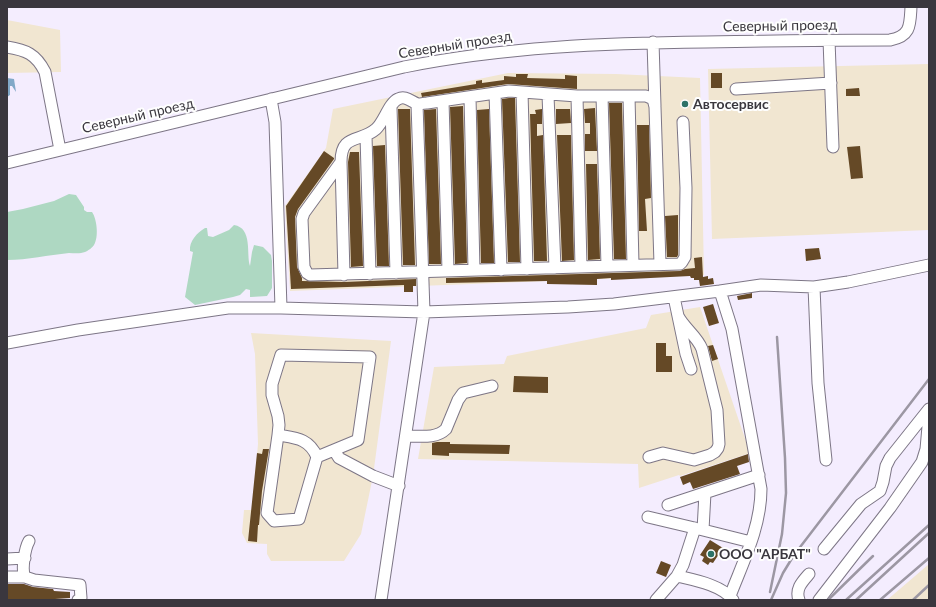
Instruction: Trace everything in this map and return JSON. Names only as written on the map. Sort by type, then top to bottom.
[{"type":"street","name":"Северный проезд","points":[[7,162],[404,67],[456,58],[548,48],[653,42],[890,40],[904,35],[908,30],[911,7]]},
{"type":"street","points":[[829,40],[833,147]]},
{"type":"street","points":[[653,42],[660,264]]},
{"type":"street","points":[[7,47],[24,50],[32,54],[46,72],[60,150]]},
{"type":"street","points":[[736,89],[831,83]]},
{"type":"street","points":[[344,275],[341,153],[344,146],[352,140],[366,136],[380,125],[395,100],[402,98],[411,100],[417,104],[509,91],[548,95],[646,96],[652,99],[655,107]]},
{"type":"street","points":[[522,92],[527,269]]},
{"type":"street","points":[[495,93],[501,270]]},
{"type":"street","points":[[548,95],[555,268]]},
{"type":"street","points":[[576,96],[581,267]]},
{"type":"street","points":[[602,96],[607,266]]},
{"type":"street","points":[[628,96],[633,265]]},
{"type":"street","points":[[470,97],[474,270]]},
{"type":"street","points":[[271,99],[275,122],[281,308]]},
{"type":"street","points":[[443,101],[448,271]]},
{"type":"street","points":[[381,600],[424,312],[417,104]]},
{"type":"street","points":[[391,106],[396,273]]},
{"type":"street","points":[[341,162],[304,213],[302,219],[304,267],[310,275],[680,264],[685,257],[686,188],[683,122]]},
{"type":"street","points":[[366,136],[370,274]]},
{"type":"street","points":[[7,343],[78,330],[228,308],[424,312],[568,307],[696,295],[761,285],[814,287],[848,282],[929,265]]},
{"type":"street","points":[[814,287],[818,383],[826,460]]},
{"type":"street","points":[[677,576],[709,584],[731,598],[757,523],[760,506],[761,489],[759,475],[735,344],[720,291]]},
{"type":"street","points":[[674,297],[686,354],[691,368]]},
{"type":"street","points":[[649,457],[663,453],[694,460],[715,452],[719,444],[717,410],[702,349],[697,340],[678,316]]},
{"type":"street","points":[[278,435],[296,437],[304,441],[315,452],[317,457],[299,519],[274,521],[267,513],[279,425],[273,398],[272,384],[281,355],[370,357],[358,440],[317,457]]},
{"type":"street","points":[[406,436],[432,436],[443,432],[446,429],[458,400],[463,393],[492,386]]},
{"type":"street","points":[[824,549],[861,504],[880,492],[886,466],[890,458],[929,408]]},
{"type":"street","points":[[819,600],[890,508],[922,462],[926,449],[929,416]]},
{"type":"street","points":[[334,450],[339,458],[373,476],[399,486]]},
{"type":"street","points":[[668,505],[759,475]]},
{"type":"street","points":[[656,600],[677,576],[683,564],[699,529],[705,493]]},
{"type":"street","points":[[648,517],[751,542]]},
{"type":"street","points":[[25,577],[23,571],[26,546],[29,541]]},
{"type":"street","points":[[7,559],[25,558]]},
{"type":"street","points":[[799,600],[797,595],[798,589],[809,574]]},
{"type":"street","points":[[7,577],[25,577],[34,580],[80,585],[81,598],[78,600]]},
{"type":"shaded area","points":[[7,20],[60,30],[61,72],[7,73]]},
{"type":"shaded area","points":[[929,64],[929,230],[712,239],[708,69]]},
{"type":"shaded area","points":[[508,73],[616,74],[700,78],[704,275],[290,291],[285,206],[326,148],[333,109]]},
{"type":"shaded area","points":[[700,307],[750,453],[639,488],[638,464],[418,459],[434,367],[504,364],[507,356],[646,328],[651,315]]},
{"type":"shaded area","points":[[251,333],[391,341],[373,476],[361,534],[344,561],[271,561],[267,554],[267,544],[247,543],[242,533],[244,510],[252,510],[258,444],[255,354]]},
{"type":"shaded area","points":[[929,564],[929,600],[887,600]]},
{"type":"green space","points":[[69,194],[76,195],[84,207],[84,210],[87,212],[92,212],[94,215],[97,233],[96,242],[93,247],[81,253],[7,260],[7,212],[54,201]]},
{"type":"green space","points":[[234,225],[240,227],[246,236],[250,266],[254,245],[263,247],[271,255],[272,288],[267,296],[250,297],[250,290],[246,289],[240,295],[195,305],[185,297],[193,252],[190,251],[192,241],[199,232],[205,228],[207,228],[208,236],[213,237],[229,230]]},
{"type":"water","points":[[7,78],[14,79],[16,92],[12,86],[10,86],[10,95],[7,97]]},
{"type":"building","points":[[711,73],[722,73],[722,88],[711,88]]},
{"type":"building","points":[[516,74],[528,74],[527,78],[565,79],[565,75],[577,76],[577,89],[508,84],[422,97],[421,93],[476,84],[476,81],[482,80],[482,83],[504,80],[504,76],[516,77]]},
{"type":"building","points":[[859,88],[860,96],[846,96],[846,89]]},
{"type":"building","points":[[515,98],[520,262],[508,262],[502,99]]},
{"type":"building","points":[[609,103],[622,103],[626,259],[614,259]]},
{"type":"building","points":[[463,106],[467,263],[455,264],[450,107]]},
{"type":"building","points":[[595,108],[597,151],[585,151],[585,134],[590,134],[590,123],[585,123],[584,109]]},
{"type":"building","points":[[398,109],[410,109],[415,265],[403,265]]},
{"type":"building","points":[[436,109],[441,264],[429,264],[424,110]]},
{"type":"building","points":[[489,109],[494,263],[481,263],[477,110]]},
{"type":"building","points":[[542,109],[542,124],[537,124],[537,136],[543,135],[547,261],[534,261],[530,114],[536,114],[535,110]]},
{"type":"building","points":[[556,109],[570,109],[571,123],[556,124]]},
{"type":"building","points":[[637,125],[649,125],[651,198],[645,199],[647,231],[639,231]]},
{"type":"building","points":[[557,135],[571,135],[574,260],[562,261]]},
{"type":"building","points":[[385,145],[389,266],[377,266],[373,146]]},
{"type":"building","points":[[860,146],[863,178],[851,179],[847,147]]},
{"type":"building","points":[[324,151],[334,159],[298,209],[295,217],[297,267],[302,281],[344,282],[416,279],[416,286],[413,286],[413,292],[404,292],[404,285],[291,289],[286,206]]},
{"type":"building","points":[[350,152],[359,152],[363,266],[351,267],[348,162]]},
{"type":"building","points":[[586,164],[597,164],[600,259],[588,260]]},
{"type":"building","points":[[678,215],[678,255],[677,257],[667,257],[665,216]]},
{"type":"building","points":[[819,248],[821,259],[806,261],[805,249]]},
{"type":"building","points":[[702,257],[703,277],[708,276],[708,279],[713,278],[714,284],[700,286],[699,280],[694,280],[694,278],[691,278],[690,276],[611,280],[611,278],[597,279],[597,285],[547,284],[547,281],[446,283],[446,278],[680,271],[695,268],[694,258]]},
{"type":"building","points":[[752,293],[752,298],[738,300],[737,296]]},
{"type":"building","points":[[713,304],[719,323],[709,326],[703,307]]},
{"type":"building","points":[[656,343],[666,343],[666,356],[672,356],[672,372],[656,372]]},
{"type":"building","points":[[713,345],[718,359],[712,361],[708,346]]},
{"type":"building","points":[[514,376],[548,377],[548,393],[513,392]]},
{"type":"building","points":[[450,442],[450,444],[510,445],[509,454],[449,453],[449,456],[432,455],[432,443]]},
{"type":"building","points":[[263,449],[269,449],[262,491],[257,542],[248,541],[257,453],[262,454]]},
{"type":"building","points":[[748,454],[749,462],[737,466],[740,474],[693,489],[690,482],[683,485],[680,477]]},
{"type":"building","points":[[710,540],[723,548],[713,563],[710,562],[708,565],[702,561],[704,557],[700,555]]},
{"type":"building","points":[[661,561],[671,565],[666,577],[656,573]]},
{"type":"building","points":[[7,584],[24,584],[33,587],[53,589],[54,591],[70,592],[70,598],[7,600]]},
{"type":"railway","points":[[770,592],[782,534],[786,493],[777,337]]},
{"type":"railway","points":[[771,600],[783,573],[794,555],[929,379]]},
{"type":"railway","points":[[846,600],[929,525]]},
{"type":"railway","points":[[856,600],[929,533]]},
{"type":"railway","points":[[828,600],[873,556]]},
{"type":"railway","points":[[880,600],[929,558]]},
{"type":"railway","points":[[913,600],[929,585]]},
{"type":"place","name":"Автосервис","points":[[685,104]]},
{"type":"place","name":"ООО \"АРБАТ\"","points":[[711,554]]}]
